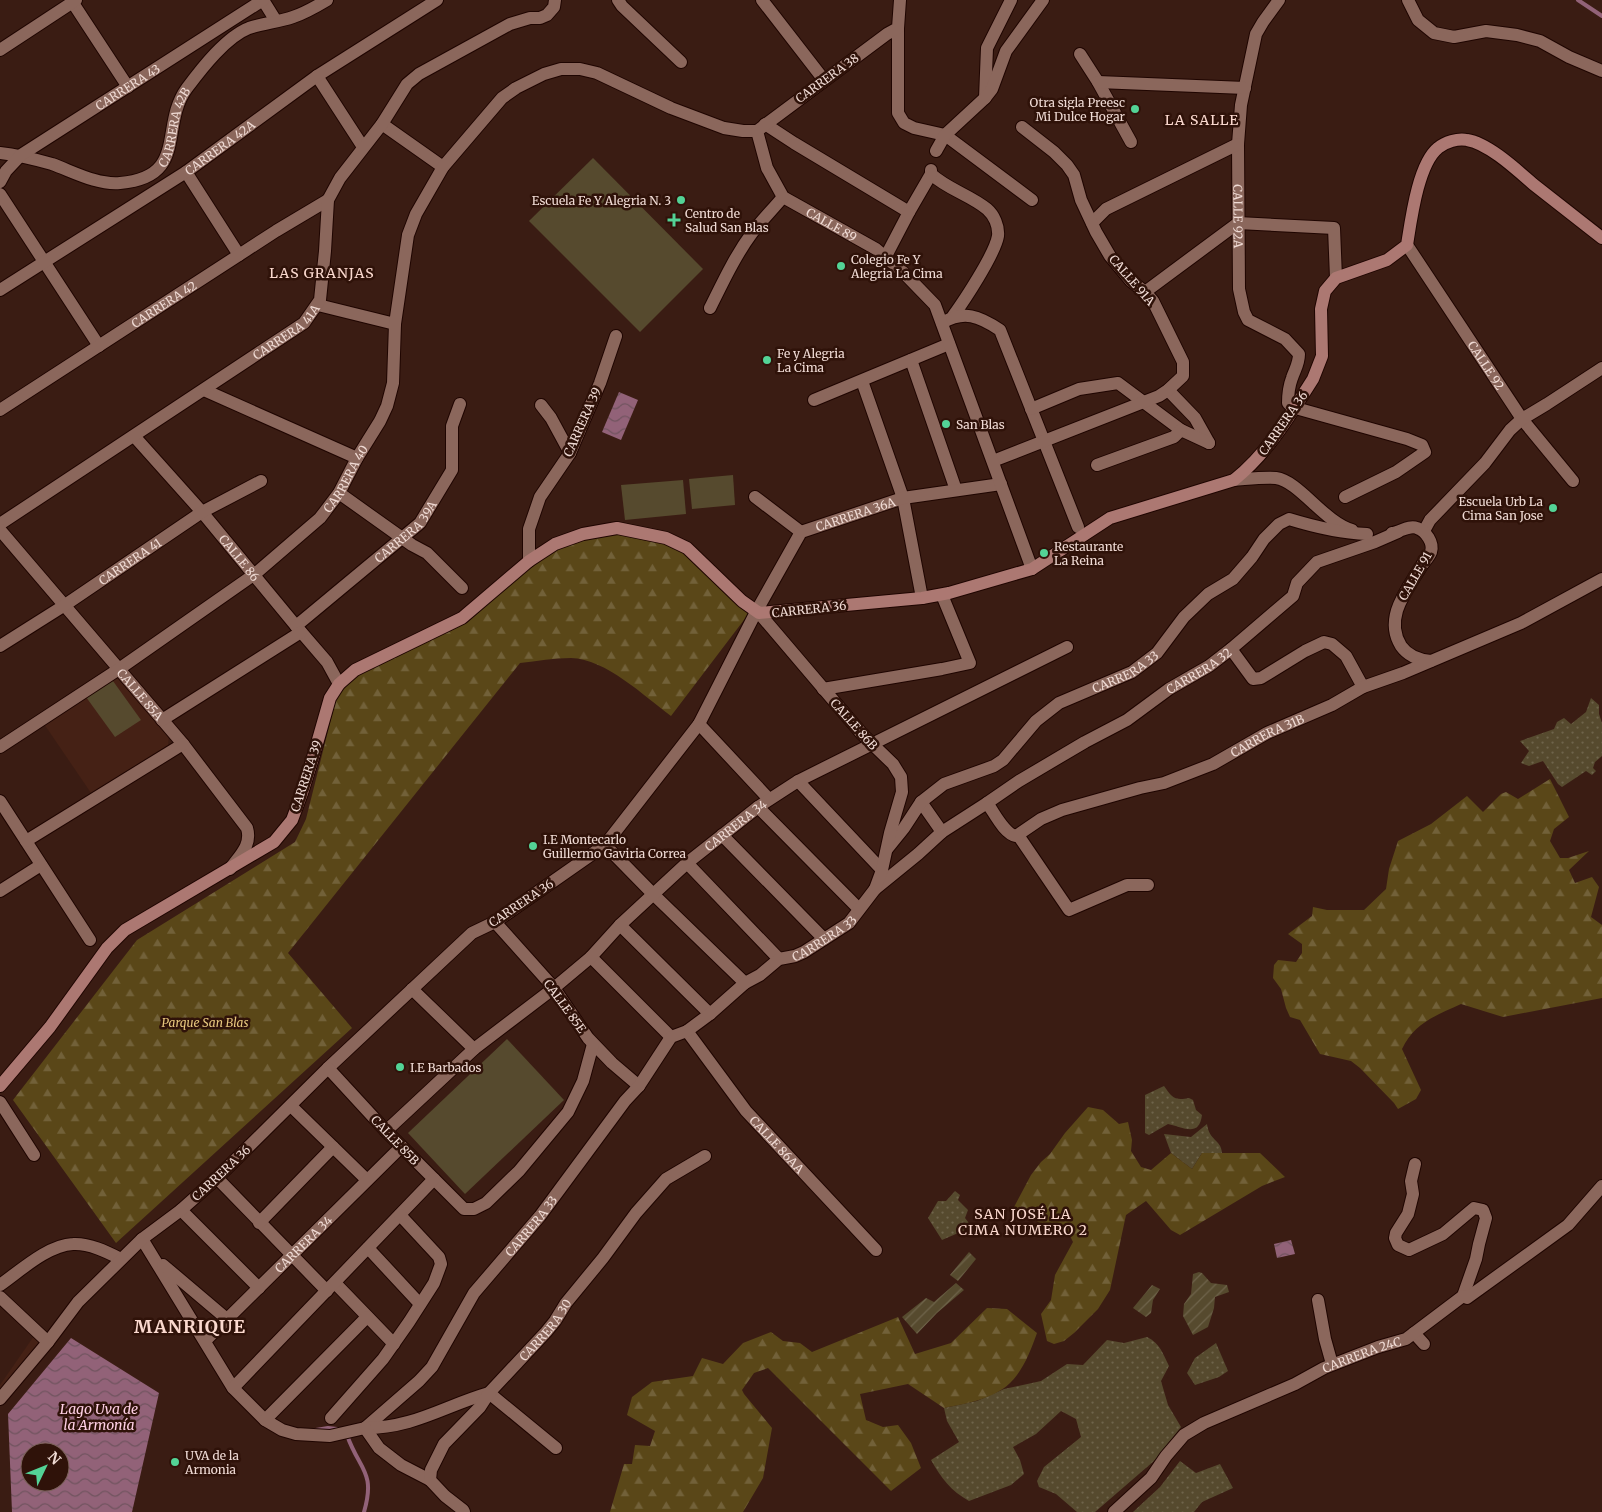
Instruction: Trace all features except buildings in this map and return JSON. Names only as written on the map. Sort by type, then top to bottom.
[{"type":"main road","points":[[1336,278],[1387,260],[1407,245],[1413,208],[1428,160],[1438,149],[1447,143],[1466,140],[1476,143],[1500,157],[1602,238]]},
{"type":"main road","name":"CARRERA 36","points":[[758,613],[942,595],[1032,569],[1110,518],[1234,480],[1251,467],[1267,449],[1313,379],[1322,356],[1321,310],[1323,296],[1336,278]]},
{"type":"main road","name":"CARRERA 39","points":[[0,1086],[50,1028],[107,948],[126,930],[274,842],[292,820],[312,761],[330,698],[339,684],[355,670],[462,618],[529,561],[555,544],[583,534],[617,528]]},
{"type":"main road","name":"CALLE 86B","points":[[617,528],[666,538],[687,548],[742,601],[758,613]]},
{"type":"street","points":[[263,0],[276,21]]},
{"type":"street","name":"CARRERA 43","points":[[0,182],[6,171],[22,155],[263,0]]},
{"type":"street","name":"CARRERA 42B","points":[[0,153],[22,155],[97,181],[118,184],[140,180],[161,167],[169,151],[180,100],[186,89],[226,42],[249,28],[294,17],[327,0]]},
{"type":"street","name":"CARRERA 42A","points":[[0,290],[186,172],[317,76],[437,0]]},
{"type":"street","name":"CARRERA 41A","points":[[0,524],[304,324],[320,300],[328,200],[340,178],[382,124],[407,84],[419,74],[510,24],[547,15],[554,7],[555,0]]},
{"type":"street","points":[[618,0],[680,62]]},
{"type":"street","points":[[762,0],[824,80]]},
{"type":"street","points":[[900,0],[898,28],[898,113],[904,123],[914,128],[945,135],[1032,200]]},
{"type":"street","points":[[985,98],[987,48],[1011,0]]},
{"type":"street","points":[[936,151],[945,135],[985,98],[992,89],[1006,51],[1043,0]]},
{"type":"street","name":"CALLE 92A","points":[[1279,0],[1256,34],[1241,105],[1238,144],[1239,289],[1244,312],[1248,320],[1285,339],[1299,354],[1299,364],[1292,378],[1288,396],[1288,403],[1293,408]]},
{"type":"street","points":[[1408,0],[1418,20],[1434,33],[1454,37],[1486,31],[1517,35],[1540,41],[1569,57],[1602,70]]},
{"type":"street","points":[[0,50],[73,1],[128,87]]},
{"type":"street","name":"CARRERA 38","points":[[761,127],[898,28]]},
{"type":"street","points":[[1080,54],[1098,82],[1131,142]]},
{"type":"street","name":"CARRERA 40","points":[[0,748],[119,669],[255,574],[320,518],[339,493],[356,458],[380,421],[387,406],[392,382],[395,324],[408,235],[416,214],[443,167],[502,98],[516,88],[544,74],[561,68],[580,68],[596,73],[671,108],[724,128],[743,131],[761,127]]},
{"type":"street","points":[[317,76],[364,147]]},
{"type":"street","points":[[1098,82],[1245,88]]},
{"type":"street","points":[[382,124],[443,167]]},
{"type":"street","points":[[710,308],[733,262],[744,245],[784,197],[767,168],[761,127]]},
{"type":"street","points":[[761,127],[909,212]]},
{"type":"street","name":"CALLE 91A","points":[[1022,127],[1054,152],[1067,165],[1074,175],[1081,200],[1110,256],[1130,281],[1145,292],[1153,301],[1183,362],[1183,376],[1168,390]]},
{"type":"street","points":[[1092,223],[1106,209],[1238,144]]},
{"type":"street","points":[[186,172],[239,256]]},
{"type":"street","points":[[886,256],[931,172],[938,181],[986,208],[993,216],[997,225],[998,236],[988,260],[947,320]]},
{"type":"street","points":[[1,196],[98,346]]},
{"type":"street","name":"CALLE 89","points":[[784,197],[876,248],[935,305],[947,320],[950,344],[1032,569]]},
{"type":"street","name":"CARRERA 42","points":[[0,410],[328,200]]},
{"type":"street","points":[[1145,292],[1238,223],[1334,228],[1336,278]]},
{"type":"street","name":"CALLE 92","points":[[1407,245],[1522,418],[1573,481]]},
{"type":"street","points":[[318,305],[395,324]]},
{"type":"street","points":[[947,320],[968,315],[986,320],[1000,330],[1078,527]]},
{"type":"street","name":"CARRERA 39","points":[[529,561],[529,529],[540,497],[570,453],[600,382],[616,336]]},
{"type":"street","points":[[814,400],[950,344]]},
{"type":"street","points":[[910,360],[956,490]]},
{"type":"street","points":[[1424,531],[1430,520],[1485,463],[1510,430],[1522,418],[1548,404],[1602,368]]},
{"type":"street","points":[[862,381],[903,498],[922,598]]},
{"type":"street","points":[[993,461],[1044,442],[1145,401],[1168,390],[1195,418],[1209,443],[1181,430],[1145,401],[1118,383],[1079,389],[1031,409]]},
{"type":"street","points":[[204,390],[356,458]]},
{"type":"street","name":"CARRERA 39A","points":[[162,720],[299,629],[420,523],[452,470],[452,426],[460,404]]},
{"type":"street","points":[[541,405],[551,418],[570,453]]},
{"type":"street","points":[[1293,408],[1407,439],[1422,445],[1425,452],[1422,455],[1396,472],[1345,497]]},
{"type":"street","points":[[1097,465],[1174,437],[1181,430]]},
{"type":"street","name":"CALLE 86","points":[[134,436],[255,574],[327,662],[339,684]]},
{"type":"street","name":"CALLE 91","points":[[1234,480],[1277,478],[1288,483],[1327,516],[1345,528],[1367,534],[1398,532],[1412,527],[1424,531],[1430,540],[1430,554],[1396,610],[1395,631],[1401,645],[1412,656],[1421,660],[1431,661]]},
{"type":"street","name":"CARRERA 41","points":[[0,646],[65,606],[202,512],[261,480]]},
{"type":"street","name":"CARRERA 36A","points":[[758,613],[801,532],[903,498],[1001,484]]},
{"type":"street","points":[[339,493],[403,538],[427,552],[462,588]]},
{"type":"street","points":[[755,497],[801,532]]},
{"type":"street","name":"CARRERA 33","points":[[365,1428],[420,1382],[432,1367],[474,1293],[540,1216],[638,1086],[671,1037],[687,1030],[710,1014],[745,983],[760,975],[779,959],[795,956],[849,923],[875,889],[887,849],[921,802],[944,784],[994,766],[1003,760],[1036,720],[1059,703],[1132,672],[1157,653],[1184,617],[1208,594],[1232,579],[1252,557],[1264,539],[1279,524],[1289,519],[1342,533],[1367,534]]},
{"type":"street","name":"CALLE 85A","points":[[0,530],[182,744],[247,828],[250,836],[248,844],[230,869]]},
{"type":"street","name":"CARRERA 32","points":[[987,803],[1085,742],[1127,720],[1169,689],[1209,666],[1293,596],[1297,583],[1317,562],[1398,532]]},
{"type":"street","name":"CARRERA 31B","points":[[1018,835],[1042,819],[1062,810],[1164,783],[1213,764],[1267,733],[1332,706],[1363,687],[1380,682],[1521,623],[1602,579]]},
{"type":"street","points":[[823,689],[970,663],[942,595]]},
{"type":"street","name":"CALLE 86B","points":[[758,613],[872,745],[892,764],[901,777],[902,792],[887,849]]},
{"type":"street","name":"CARRERA 36","points":[[0,1399],[48,1342],[78,1302],[121,1259],[142,1239],[181,1210],[217,1178],[328,1068],[472,933],[495,922],[605,845],[699,724],[758,613]]},
{"type":"street","points":[[1231,649],[1253,679],[1256,679],[1261,678],[1305,651],[1324,642],[1332,644],[1346,656],[1363,687]]},
{"type":"street","name":"CARRERA 34","points":[[386,1132],[474,1049],[591,957],[620,925],[687,863],[764,803],[798,781],[1067,647]]},
{"type":"street","points":[[699,724],[764,803],[859,909]]},
{"type":"street","points":[[26,842],[182,744]]},
{"type":"street","points":[[798,781],[882,870]]},
{"type":"street","points":[[0,801],[90,940]]},
{"type":"street","points":[[921,802],[942,832]]},
{"type":"street","points":[[875,889],[942,832],[987,803],[1005,828],[1012,835],[1018,835],[1069,910],[1127,885],[1148,885]]},
{"type":"street","points":[[722,835],[824,939]]},
{"type":"street","points":[[605,845],[745,983]]},
{"type":"street","points":[[687,863],[779,959]]},
{"type":"street","points":[[0,891],[41,865]]},
{"type":"street","name":"CALLE 85E","points":[[495,922],[554,988],[593,1044],[638,1086]]},
{"type":"street","points":[[620,925],[710,1014]]},
{"type":"street","points":[[591,957],[671,1037]]},
{"type":"street","points":[[412,989],[474,1049]]},
{"type":"street","name":"CALLE 86AA","points":[[687,1030],[746,1111],[876,1250]]},
{"type":"street","name":"CALLE 85B","points":[[328,1068],[386,1132],[464,1209],[474,1209],[486,1203],[519,1171],[568,1112],[583,1082],[593,1044]]},
{"type":"street","points":[[0,1102],[34,1156]]},
{"type":"street","points":[[291,1106],[368,1180]]},
{"type":"street","points":[[259,1223],[334,1147]]},
{"type":"street","name":"CARRERA 34","points":[[205,1341],[401,1147]]},
{"type":"street","name":"CARRERA 30","points":[[430,1480],[431,1470],[444,1444],[480,1407],[489,1393],[550,1326],[566,1303],[604,1258],[636,1213],[666,1179],[705,1156]]},
{"type":"street","points":[[1415,1164],[1411,1181],[1413,1194],[1408,1214],[1396,1233],[1398,1245],[1409,1250],[1435,1238],[1474,1208],[1483,1210],[1486,1218],[1478,1244],[1476,1259],[1463,1296]]},
{"type":"street","points":[[217,1178],[292,1255],[367,1317],[394,1344]]},
{"type":"street","points":[[233,1388],[434,1179]]},
{"type":"street","name":"CARRERA 24C","points":[[1114,1512],[1151,1478],[1166,1456],[1184,1436],[1208,1421],[1295,1384],[1332,1364],[1406,1339],[1463,1296],[1467,1298],[1568,1225],[1602,1186]]},
{"type":"street","points":[[181,1210],[259,1288]]},
{"type":"street","points":[[331,1418],[394,1344],[434,1283],[441,1264],[439,1257],[400,1214]]},
{"type":"street","points":[[142,1239],[233,1388],[265,1420],[282,1430],[296,1434],[330,1436],[365,1428],[385,1428],[425,1418],[463,1400],[489,1393],[556,1448]]},
{"type":"street","points":[[0,1285],[53,1248],[74,1244],[100,1250],[121,1259]]},
{"type":"street","points":[[368,1248],[420,1304]]},
{"type":"street","points":[[153,1256],[228,1320]]},
{"type":"street","points":[[0,1297],[48,1342]]},
{"type":"street","points":[[1318,1300],[1324,1339],[1332,1364]]},
{"type":"street","points":[[265,1420],[367,1317]]},
{"type":"street","points":[[1414,1333],[1424,1344]]},
{"type":"street","points":[[365,1428],[379,1448],[401,1465],[430,1480],[464,1512]]},
{"type":"shaded area","points":[[593,158],[703,269],[640,332],[529,221]]},
{"type":"shaded area","points":[[733,475],[735,505],[692,509],[689,479]]},
{"type":"shaded area","points":[[683,480],[686,514],[625,520],[621,485]]},
{"type":"shaded area","points":[[118,675],[169,735],[168,745],[91,793],[42,721]]},
{"type":"shaded area","points":[[113,681],[141,720],[115,737],[86,697]]},
{"type":"shaded area","points":[[1591,698],[1599,705],[1602,723],[1602,756],[1595,762],[1593,768],[1596,771],[1592,775],[1586,771],[1562,787],[1543,761],[1529,766],[1521,763],[1529,751],[1520,741],[1554,729],[1557,722],[1564,718],[1571,724],[1586,712]]},
{"type":"shaded area","points":[[507,1039],[564,1100],[465,1194],[408,1133]]},
{"type":"shaded area","points":[[1164,1086],[1174,1097],[1193,1100],[1196,1110],[1202,1115],[1198,1127],[1185,1129],[1168,1124],[1149,1135],[1145,1133],[1145,1095]]},
{"type":"shaded area","points":[[1207,1124],[1210,1134],[1220,1145],[1222,1153],[1202,1153],[1192,1169],[1171,1153],[1164,1134],[1191,1137]]},
{"type":"shaded area","points":[[955,1191],[960,1195],[958,1200],[968,1210],[965,1218],[972,1227],[942,1240],[928,1218],[938,1201],[946,1201]]},
{"type":"shaded area","points":[[969,1252],[976,1259],[958,1281],[950,1275]]},
{"type":"shaded area","points":[[1199,1272],[1211,1283],[1227,1285],[1229,1292],[1215,1297],[1214,1308],[1208,1327],[1193,1335],[1183,1316],[1184,1304],[1191,1294],[1193,1274]]},
{"type":"shaded area","points":[[956,1283],[964,1290],[937,1313],[917,1334],[902,1317],[926,1298],[934,1302]]},
{"type":"shaded area","points":[[1152,1285],[1160,1289],[1153,1300],[1151,1313],[1146,1317],[1133,1308]]},
{"type":"shaded area","points":[[34,1336],[40,1342],[0,1391],[0,1385]]},
{"type":"shaded area","points":[[1147,1337],[1158,1346],[1169,1366],[1161,1381],[1168,1405],[1181,1427],[1154,1461],[1095,1512],[1077,1512],[1056,1494],[1039,1487],[1037,1481],[1044,1467],[1081,1437],[1076,1419],[1061,1411],[1036,1434],[1013,1447],[1020,1460],[1024,1474],[1011,1485],[969,1501],[952,1488],[935,1467],[931,1460],[959,1442],[947,1421],[944,1408],[977,1401],[1004,1389],[1041,1381],[1067,1364],[1083,1365],[1107,1340],[1124,1343]]},
{"type":"shaded area","points":[[1216,1343],[1228,1371],[1219,1377],[1195,1385],[1187,1373],[1195,1358]]},
{"type":"shaded area","points":[[1180,1461],[1196,1473],[1220,1464],[1233,1488],[1202,1502],[1194,1512],[1133,1512],[1160,1487]]},
{"type":"green space","name":"Parque San Blas","points":[[617,532],[642,536],[685,550],[750,612],[671,716],[624,680],[598,665],[584,660],[565,658],[520,663],[288,953],[352,1028],[116,1243],[13,1100],[137,940],[295,842],[306,819],[336,699],[343,688],[358,674],[467,623],[531,566],[556,548],[584,537]]},
{"type":"green space","points":[[1550,779],[1569,817],[1554,829],[1550,841],[1560,858],[1568,858],[1589,851],[1569,870],[1575,883],[1592,877],[1599,887],[1591,917],[1602,925],[1602,998],[1503,1017],[1461,1004],[1435,1016],[1413,1033],[1402,1049],[1421,1090],[1416,1099],[1398,1109],[1360,1068],[1351,1061],[1320,1054],[1300,1020],[1290,1017],[1281,989],[1273,978],[1274,965],[1278,960],[1296,962],[1302,953],[1302,944],[1288,934],[1312,916],[1313,907],[1327,910],[1364,910],[1386,889],[1389,869],[1398,841],[1431,824],[1467,796],[1483,812],[1501,794],[1506,792],[1518,799]]},
{"type":"green space","points":[[1088,1107],[1103,1110],[1119,1124],[1128,1122],[1132,1140],[1131,1151],[1141,1167],[1151,1170],[1171,1153],[1192,1169],[1202,1153],[1260,1153],[1285,1177],[1262,1186],[1180,1235],[1171,1230],[1146,1201],[1126,1215],[1110,1290],[1098,1309],[1074,1333],[1064,1341],[1054,1344],[1047,1341],[1041,1314],[1051,1300],[1055,1275],[1073,1242],[1069,1234],[1059,1227],[1048,1233],[1046,1226],[1013,1209],[1031,1175]]},
{"type":"green space","points":[[987,1308],[1007,1309],[1037,1333],[1017,1375],[1002,1389],[984,1398],[944,1408],[908,1384],[860,1394],[866,1420],[883,1427],[898,1425],[911,1443],[921,1468],[891,1491],[768,1368],[754,1373],[742,1390],[772,1428],[763,1478],[743,1512],[610,1512],[624,1464],[632,1464],[635,1445],[650,1446],[655,1431],[627,1415],[632,1397],[652,1382],[693,1376],[702,1358],[723,1364],[743,1343],[771,1332],[783,1341],[800,1343],[812,1352],[898,1317],[915,1354],[951,1343]]},
{"type":"water","points":[[619,392],[638,400],[621,440],[602,432]]},
{"type":"water","points":[[1291,1240],[1295,1254],[1277,1258],[1274,1244]]},
{"type":"water","name":"Lago Uva de la Armonía","points":[[71,1338],[159,1393],[132,1512],[12,1512],[8,1414]]},
{"type":"waterway","points":[[1578,0],[1602,16]]},
{"type":"waterway","points":[[316,1430],[337,1429]]},
{"type":"waterway","points":[[347,1435],[367,1479],[368,1488],[364,1512]]},
{"type":"place","name":"Otra sigla Preesc Mi Dulce Hogar","points":[[1135,109]]},
{"type":"place","name":"Escuela Fe Y Alegria N. 3","points":[[681,200]]},
{"type":"place","name":"Centro de Salud San Blas","points":[[674,220]]},
{"type":"place","name":"Colegio Fe Y Alegria La Cima","points":[[841,266]]},
{"type":"place","name":"Fe y Alegria La Cima","points":[[767,360]]},
{"type":"place","name":"San Blas","points":[[946,424]]},
{"type":"place","name":"Escuela Urb La Cima San Jose","points":[[1553,508]]},
{"type":"place","name":"Restaurante La Reina","points":[[1044,553]]},
{"type":"place","name":"I.E Montecarlo Guillermo Gaviria Correa","points":[[533,846]]},
{"type":"place","name":"I.E Barbados","points":[[400,1067]]},
{"type":"place","name":"UVA de la Armonia","points":[[175,1462]]},
{"type":"district","name":"LA SALLE","points":[[1202,120]]},
{"type":"district","name":"LAS GRANJAS","points":[[322,273]]},
{"type":"district","name":"SAN JOSÉ LA CIMA NUMERO 2","points":[[1023,1222]]},
{"type":"district","name":"MANRIQUE","points":[[190,1326]]}]
